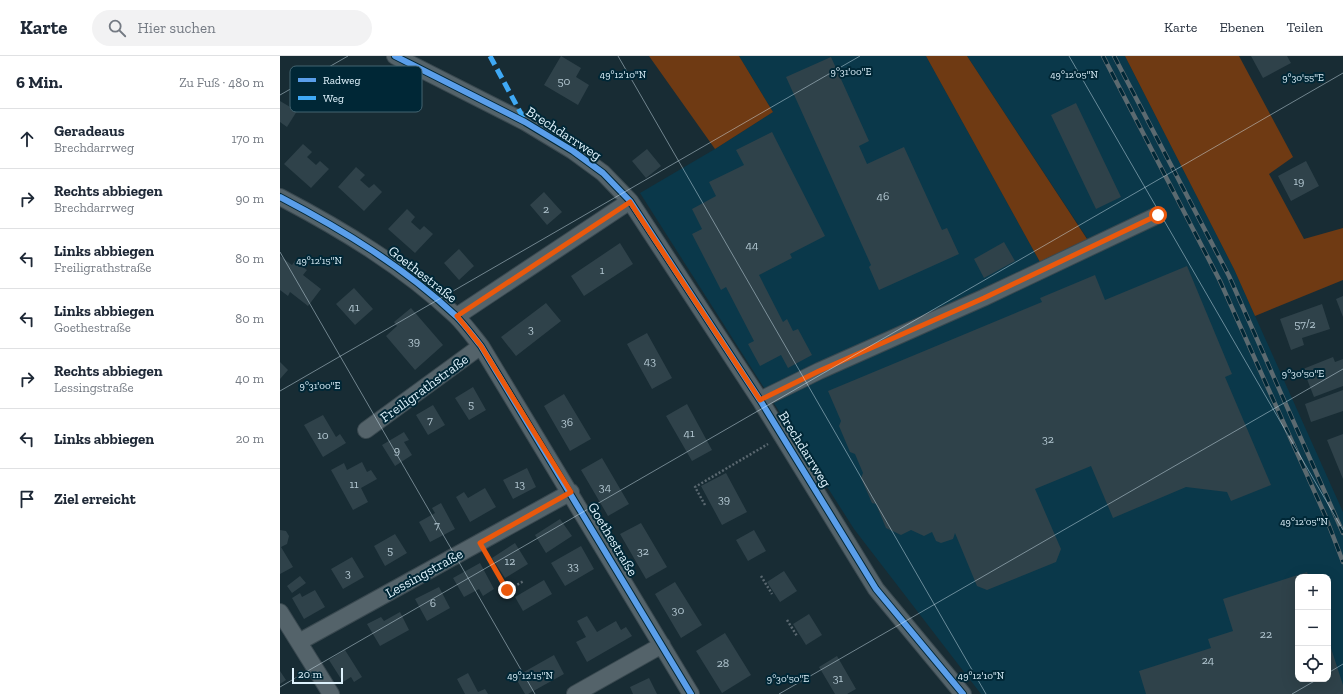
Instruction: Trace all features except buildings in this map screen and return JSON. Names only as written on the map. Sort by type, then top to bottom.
[{"type":"street","name":"Brechdarrweg","points":[[395,56],[415,66]]},
{"type":"street","name":"Brechdarrweg","points":[[422,70],[525,122],[573,150],[603,173],[630,202],[760,400],[876,589],[963,694]]},
{"type":"street","name":"Goethestraße","points":[[280,197],[334,226],[395,266],[457,316],[481,346],[571,492],[691,694]]},
{"type":"street","points":[[457,316],[630,202]]},
{"type":"street","name":"Brechdarrweg","points":[[760,400],[819,371],[970,304],[1158,215]]},
{"type":"street","name":"Freiligrathstraße","points":[[366,430],[481,346]]},
{"type":"street","name":"Lessingstraße","points":[[299,642],[571,492]]},
{"type":"street","points":[[280,612],[331,694]]},
{"type":"street","points":[[575,694],[662,645]]},
{"type":"path","points":[[705,505],[695,487],[769,444]]},
{"type":"path","points":[[480,543],[507,590],[524,581]]},
{"type":"path","points":[[761,576],[772,594]]},
{"type":"path","points":[[787,620],[797,636]]},
{"type":"shaded area","points":[[649,56],[739,56],[773,112],[715,149]]},
{"type":"shaded area","points":[[739,56],[926,56],[1040,262],[1089,241],[967,56],[1125,56],[1234,269],[1343,512],[1343,694],[981,694],[854,529],[640,193],[715,149],[773,112]]},
{"type":"shaded area","points":[[926,56],[967,56],[1089,242],[1040,262]]},
{"type":"shaded area","points":[[1125,56],[1239,56],[1293,157],[1269,174],[1304,239],[1343,228],[1343,280],[1255,316],[1234,269]]},
{"type":"railway","points":[[1103,56],[1220,281],[1325,515],[1343,562]]},
{"type":"railway","points":[[1114,56],[1229,276],[1343,533]]},
{"type":"marked path","points":[[490,56],[525,121]]},
{"type":"cycle path","points":[[395,56],[415,66]]},
{"type":"cycle path","points":[[422,70],[525,122],[573,151],[603,173],[630,201],[760,400],[876,589],[963,694]]},
{"type":"cycle path","points":[[280,197],[372,250],[436,298],[466,327],[481,346],[691,694]]},
{"type":"route","points":[[507,590],[480,543],[571,492],[481,346],[457,316],[630,202],[760,400],[819,371],[865,352],[984,298],[1158,215]]}]
